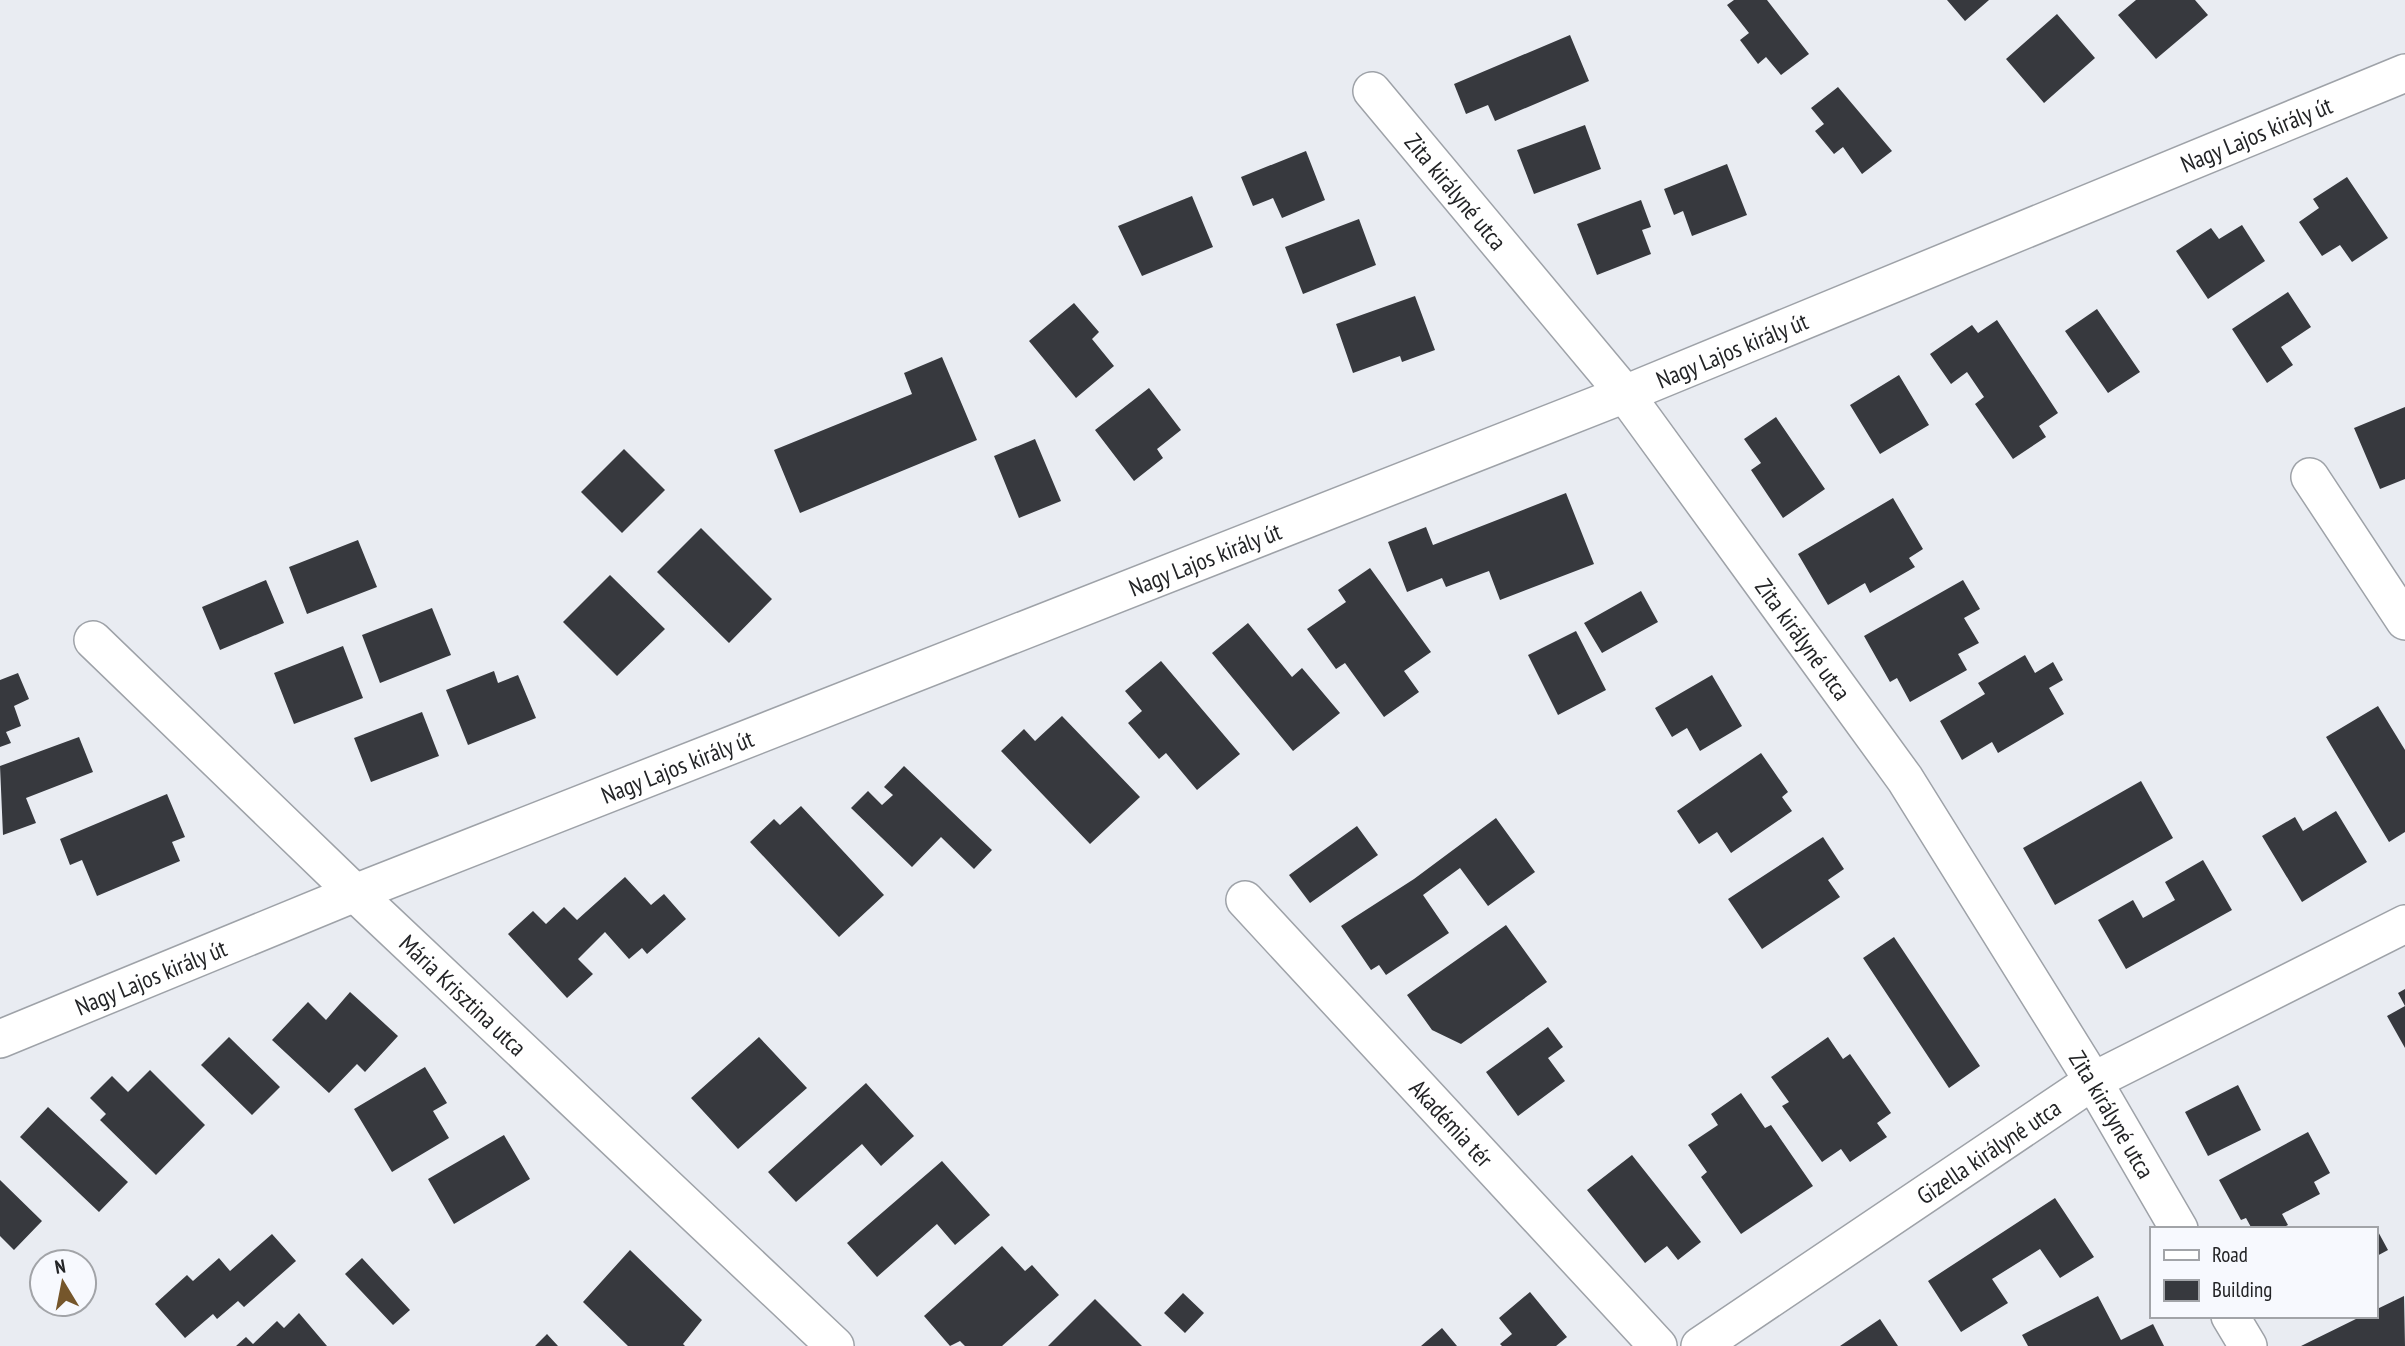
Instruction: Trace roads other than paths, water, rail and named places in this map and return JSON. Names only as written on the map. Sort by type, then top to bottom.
[{"type":"street","name":"Nagy Lajos király út","points":[[0,1039],[355,893],[1625,394],[2405,73]]},
{"type":"street","name":"Zita királyné utca","points":[[1372,91],[1625,394],[1905,779],[2093,1081],[2178,1227]]},
{"type":"street","points":[[2310,477],[2405,621]]},
{"type":"street","name":"Mária Krisztina utca","points":[[93,640],[355,893],[835,1346]]},
{"type":"street","name":"Akadémia tér","points":[[1245,900],[1658,1346]]},
{"type":"street","name":"Gizella királyné utca","points":[[1700,1346],[2093,1081],[2405,924]]},
{"type":"street","points":[[2232,1318],[2248,1346]]}]
